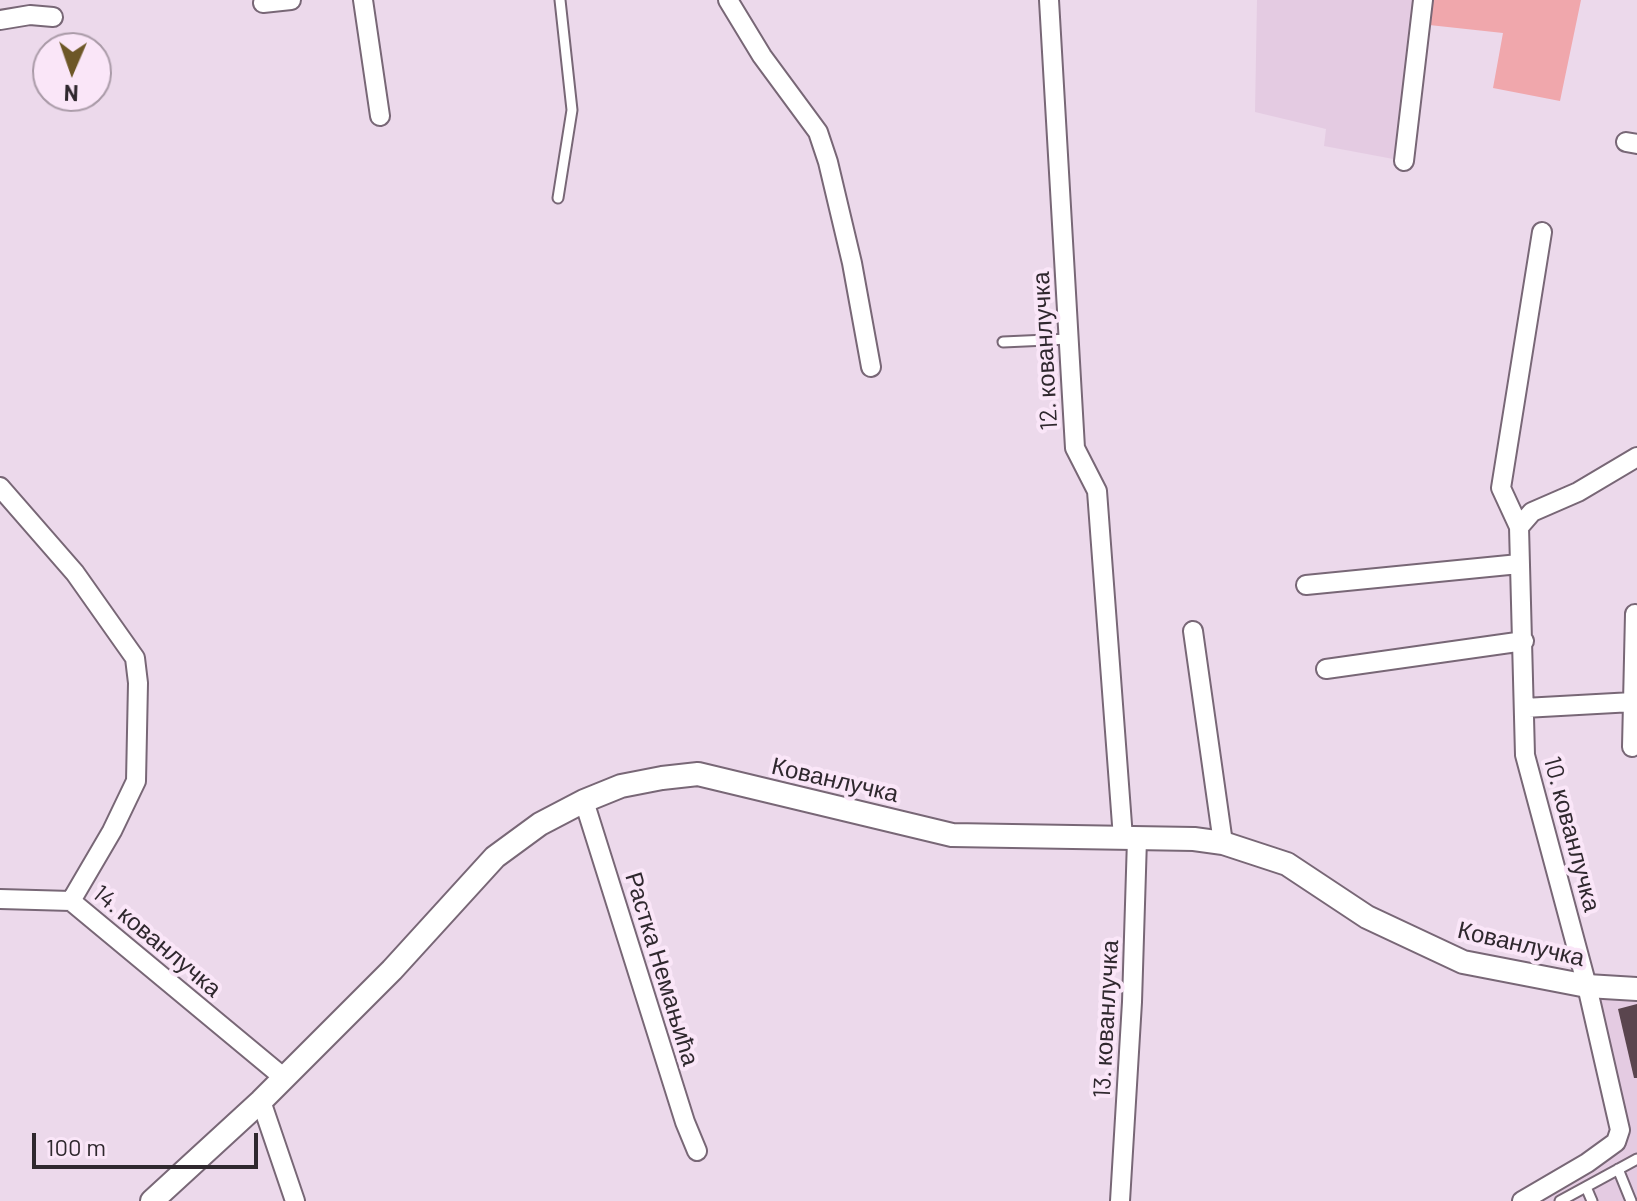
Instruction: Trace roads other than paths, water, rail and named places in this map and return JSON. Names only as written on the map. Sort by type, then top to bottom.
[{"type":"street","points":[[263,3],[291,0]]},
{"type":"street","points":[[363,0],[380,116]]},
{"type":"street","points":[[728,0],[762,56],[818,132],[852,263],[871,367]]},
{"type":"street","name":"12. кованлучка","points":[[1049,0],[1075,448],[1097,491],[1130,838]]},
{"type":"street","points":[[1404,161],[1423,0]]},
{"type":"street","points":[[0,20],[30,15],[53,17]]},
{"type":"street","name":"10. кованлучка","points":[[1522,1201],[1616,1142],[1620,1130],[1587,986],[1525,755],[1519,527],[1501,488],[1542,232]]},
{"type":"street","points":[[1519,527],[1532,512],[1578,492],[1637,457]]},
{"type":"street","name":"14. кованлучка","points":[[0,487],[75,573],[135,658],[138,683],[136,781],[112,831],[71,901],[283,1077]]},
{"type":"street","points":[[1306,585],[1519,564]]},
{"type":"street","points":[[1632,747],[1635,614]]},
{"type":"street","points":[[1193,631],[1223,843]]},
{"type":"street","points":[[1326,669],[1524,641]]},
{"type":"street","points":[[1524,708],[1633,702]]},
{"type":"street","name":"Кованлучка","points":[[152,1201],[261,1101],[392,970],[495,857],[540,824],[584,801],[621,786],[698,774],[952,835],[1194,839],[1223,843],[1287,864],[1367,917],[1463,962],[1587,986],[1637,989]]},
{"type":"street","name":"Растка Немањића","points":[[584,801],[685,1122],[697,1151]]},
{"type":"street","name":"13. кованлучка","points":[[1120,1201],[1132,1002],[1130,838]]},
{"type":"street","points":[[0,899],[71,901]]},
{"type":"street","points":[[261,1101],[295,1201]]},
{"type":"lane","points":[[558,198],[572,110],[560,0]]},
{"type":"lane","points":[[1003,342],[1069,339]]},
{"type":"lane","points":[[1560,1201],[1637,1159]]},
{"type":"lane","points":[[1618,1169],[1631,1201]]},
{"type":"lane","points":[[1586,1187],[1592,1201]]}]
